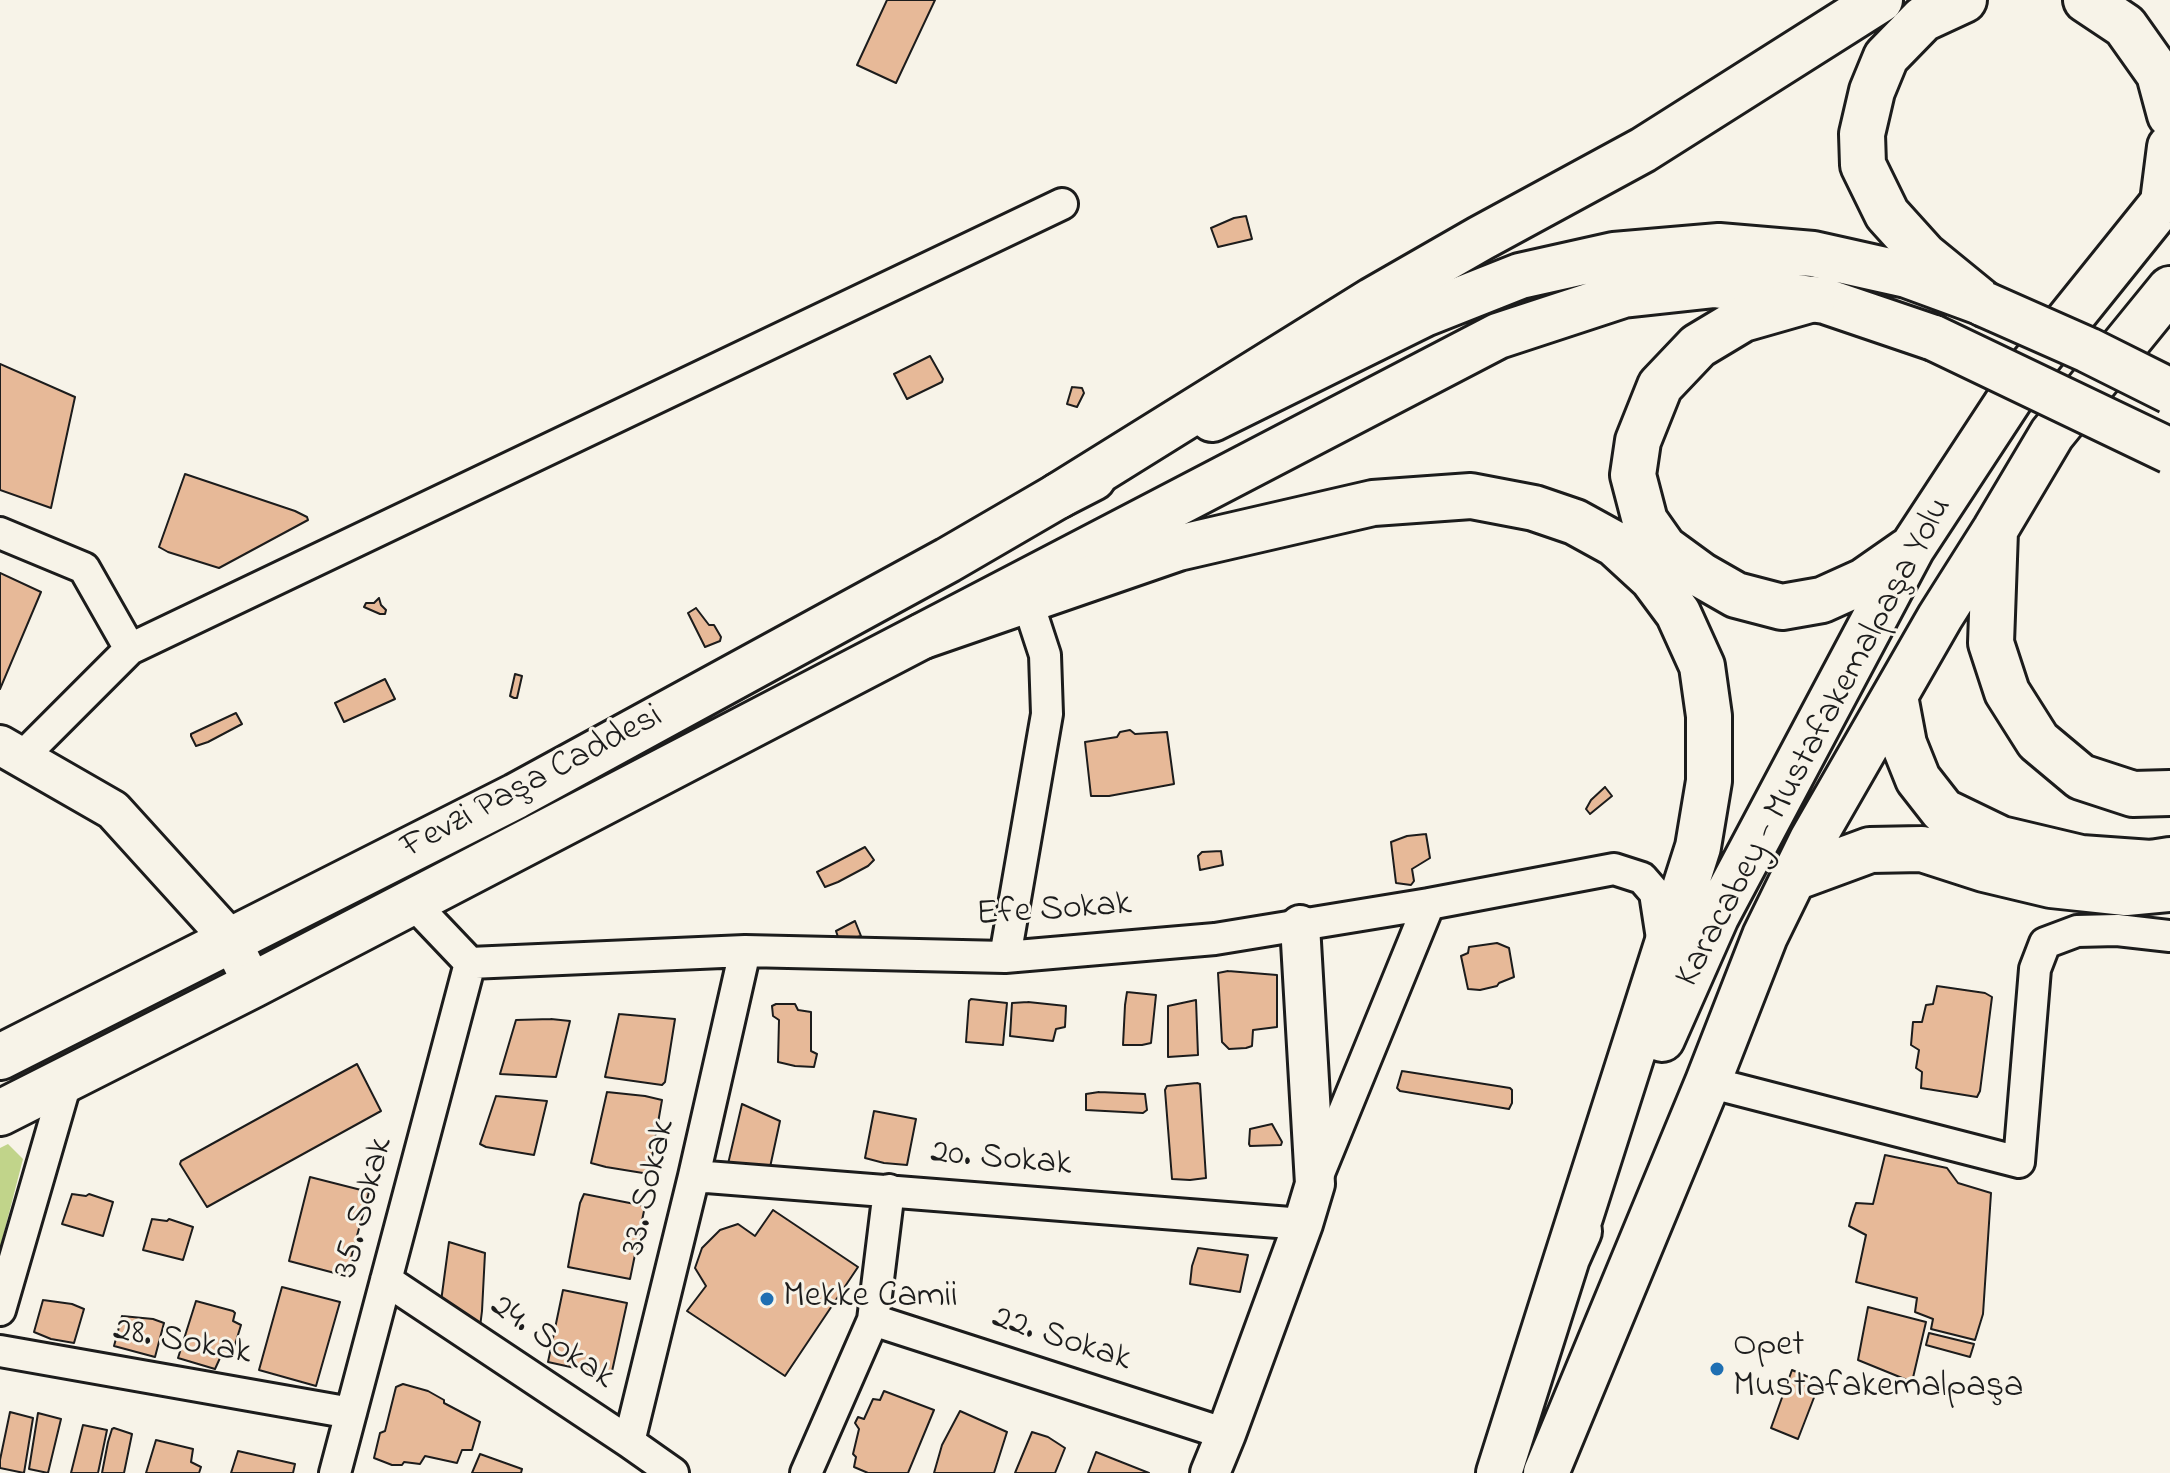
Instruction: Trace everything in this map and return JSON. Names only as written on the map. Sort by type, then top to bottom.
[{"type":"main road","points":[[1058,496],[1373,300],[1643,150],[1880,0]]},
{"type":"main road","points":[[1964,0],[1923,19],[1886,57],[1872,91],[1862,134],[1863,165],[1887,214],[1924,255],[1984,304]]},
{"type":"main road","points":[[2086,0],[2125,26],[2134,38],[2159,74],[2170,115]]},
{"type":"main road","points":[[2167,198],[2170,147]]},
{"type":"main road","name":"Karacabey - Mustafakemalpaşa Yolu","points":[[1499,1473],[1567,1258],[1716,917],[1912,548],[2030,368],[2167,198]]},
{"type":"main road","points":[[1058,496],[1424,314],[1520,276],[1614,255],[1719,246],[1813,254],[1907,275],[1984,304],[2170,391]]},
{"type":"main road","points":[[1023,593],[1498,336],[1623,295],[1715,285],[1825,301],[1934,338],[2170,451]]},
{"type":"main road","name":"Karacabey - Mustafakemalpaşa Yolu","points":[[1546,1473],[1765,936],[1812,840],[1940,617],[2052,434],[2170,289]]},
{"type":"main road","points":[[1813,299],[1743,319],[1698,346],[1660,386],[1638,441],[1633,475],[1645,521],[1664,548],[1701,575],[1736,595],[1782,607],[1822,600],[1864,581],[1912,548]]},
{"type":"main road","name":"Fevzi Paşa Caddesi","points":[[0,1057],[516,796],[948,560],[1058,496]]},
{"type":"main road","points":[[1023,593],[1178,548],[1373,503],[1471,496],[1534,508],[1575,522],[1615,544],[1652,578],[1678,613],[1702,666],[1709,716],[1709,781],[1698,847],[1567,1258]]},
{"type":"main road","points":[[1995,530],[1991,643],[2007,692],[2038,741],[2081,777],[2133,794],[2170,793]]},
{"type":"main road","name":"Fevzi Paşa Caddesi","points":[[0,1113],[253,985],[923,636],[1023,593]]},
{"type":"main road","points":[[1895,696],[1904,744],[1918,779],[1943,811],[2001,839],[2081,858],[2151,863],[2170,860]]},
{"type":"main road","points":[[1794,878],[1870,850],[1922,849],[1984,869],[2051,885],[2126,893],[2170,889]]},
{"type":"street","points":[[253,985],[231,940],[113,810],[11,751],[130,649],[1062,204]]},
{"type":"street","points":[[0,533],[84,568],[130,649]]},
{"type":"street","points":[[1005,957],[1047,714],[1045,655],[1023,593]]},
{"type":"street","name":"Efe Sokak","points":[[470,963],[745,951],[1005,957],[1215,939],[1429,904],[1614,869],[1642,878],[1655,893],[1664,952]]},
{"type":"street","points":[[411,901],[470,963]]},
{"type":"street","points":[[1210,1473],[1315,1184],[1429,904]]},
{"type":"street","points":[[1300,925],[1315,1184]]},
{"type":"street","points":[[1708,1082],[2019,1162],[2035,969],[2045,943],[2077,931],[2117,930],[2170,936]]},
{"type":"street","name":"33. Sokak","points":[[629,1442],[745,951]]},
{"type":"street","name":"35. Sokak","points":[[335,1473],[470,963]]},
{"type":"street","points":[[1,1299],[67,1079]]},
{"type":"street","name":"20. Sokak","points":[[694,1176],[1303,1224]]},
{"type":"street","points":[[806,1473],[873,1320],[889,1190]]},
{"type":"street","name":"24. Sokak","points":[[386,1280],[673,1473]]},
{"type":"street","name":"22. Sokak","points":[[873,1320],[1226,1434]]},
{"type":"street","name":"28. Sokak","points":[[0,1351],[351,1413]]},
{"type":"green space","points":[[8,1144],[23,1159],[0,1248],[0,1148]]},
{"type":"building","points":[[887,0],[935,0],[896,83],[857,65]]},
{"type":"building","points":[[1246,216],[1252,239],[1218,247],[1211,228]]},
{"type":"building","points":[[930,356],[942,382],[907,399],[894,374]]},
{"type":"building","points":[[0,364],[75,397],[51,508],[0,490]]},
{"type":"building","points":[[1072,387],[1082,388],[1084,393],[1077,407],[1067,404]]},
{"type":"building","points":[[185,474],[295,511],[308,520],[219,568],[168,552],[159,547]]},
{"type":"building","points":[[0,573],[41,592],[0,689]]},
{"type":"building","points":[[379,598],[385,614],[364,607],[366,603],[374,603]]},
{"type":"building","points":[[696,608],[709,625],[714,625],[720,641],[705,647],[688,613]]},
{"type":"building","points":[[515,674],[522,676],[517,698],[510,696]]},
{"type":"building","points":[[385,679],[395,699],[344,722],[335,703]]},
{"type":"building","points":[[236,713],[242,724],[196,746],[191,734]]},
{"type":"building","points":[[1130,730],[1135,734],[1167,732],[1174,784],[1109,796],[1091,796],[1085,742],[1117,737],[1120,732]]},
{"type":"building","points":[[1605,787],[1612,796],[1590,814],[1586,809],[1591,800]]},
{"type":"building","points":[[1426,834],[1430,858],[1412,869],[1414,881],[1411,885],[1396,883],[1391,842]]},
{"type":"building","points":[[865,847],[874,860],[868,866],[825,887],[817,872]]},
{"type":"building","points":[[1221,851],[1223,865],[1200,870],[1198,856],[1202,852]]},
{"type":"building","points":[[855,921],[861,936],[843,941],[838,937],[836,931]]},
{"type":"building","points":[[1497,943],[1509,948],[1514,977],[1497,986],[1468,989],[1461,956],[1468,953],[1469,947]]},
{"type":"building","points":[[1218,973],[1277,975],[1277,1027],[1253,1030],[1252,1046],[1246,1048],[1229,1049],[1222,1042]]},
{"type":"building","points":[[1937,986],[1985,993],[1992,997],[1977,1097],[1921,1088],[1922,1072],[1916,1068],[1919,1050],[1911,1045],[1913,1022],[1922,1022],[1926,1005],[1933,1004]]},
{"type":"building","points":[[1127,992],[1156,995],[1151,1043],[1123,1045]]},
{"type":"building","points":[[971,999],[1007,1003],[1003,1045],[966,1042]]},
{"type":"building","points":[[1196,1000],[1198,1055],[1168,1057],[1168,1006]]},
{"type":"building","points":[[1012,1003],[1066,1006],[1065,1027],[1056,1029],[1053,1041],[1010,1036]]},
{"type":"building","points":[[795,1004],[798,1010],[811,1012],[811,1051],[817,1054],[814,1067],[778,1062],[779,1020],[773,1016],[772,1006]]},
{"type":"building","points":[[619,1014],[675,1019],[662,1085],[605,1077]]},
{"type":"building","points":[[516,1020],[570,1021],[556,1077],[500,1074]]},
{"type":"building","points":[[357,1064],[381,1111],[207,1207],[181,1161]]},
{"type":"building","points":[[1402,1071],[1510,1088],[1512,1103],[1509,1109],[1400,1091],[1397,1088]]},
{"type":"building","points":[[1200,1084],[1206,1178],[1172,1179],[1165,1090],[1167,1086]]},
{"type":"building","points":[[607,1092],[662,1100],[649,1174],[591,1163]]},
{"type":"building","points":[[1086,1094],[1145,1094],[1147,1110],[1143,1113],[1086,1110]]},
{"type":"building","points":[[496,1096],[547,1101],[534,1155],[480,1144]]},
{"type":"building","points":[[742,1104],[780,1121],[769,1172],[728,1164]]},
{"type":"building","points":[[874,1111],[916,1119],[907,1165],[865,1158]]},
{"type":"building","points":[[1272,1124],[1281,1145],[1250,1146],[1250,1129]]},
{"type":"building","points":[[1885,1155],[1947,1168],[1958,1183],[1991,1193],[1983,1314],[1975,1340],[1931,1329],[1933,1319],[1915,1312],[1917,1298],[1856,1282],[1866,1235],[1849,1226],[1856,1203],[1873,1204]]},
{"type":"building","points":[[310,1177],[369,1192],[346,1276],[289,1261]]},
{"type":"building","points":[[72,1194],[89,1194],[113,1202],[103,1236],[62,1224]]},
{"type":"building","points":[[584,1194],[645,1206],[630,1279],[568,1267]]},
{"type":"building","name":"Mekke Camii","points":[[773,1210],[858,1267],[785,1376],[687,1311],[706,1286],[695,1268],[702,1248],[720,1230],[738,1224],[755,1236]]},
{"type":"building","points":[[152,1219],[169,1219],[193,1227],[183,1260],[143,1250]]},
{"type":"building","points":[[449,1242],[485,1253],[480,1327],[440,1309]]},
{"type":"building","points":[[1198,1248],[1248,1255],[1240,1292],[1190,1284]]},
{"type":"building","points":[[282,1287],[340,1302],[316,1386],[259,1370]]},
{"type":"building","points":[[563,1290],[627,1303],[611,1376],[548,1362]]},
{"type":"building","points":[[43,1300],[84,1309],[74,1343],[34,1332]]},
{"type":"building","points":[[196,1301],[233,1311],[233,1321],[241,1325],[231,1358],[220,1358],[215,1369],[178,1358]]},
{"type":"building","points":[[1868,1307],[1926,1322],[1912,1382],[1858,1360]]},
{"type":"building","points":[[122,1316],[164,1323],[155,1357],[114,1346]]},
{"type":"building","points":[[1929,1333],[1974,1344],[1970,1357],[1926,1345]]},
{"type":"building","points":[[1792,1370],[1820,1382],[1798,1439],[1771,1428]]},
{"type":"building","points":[[403,1384],[428,1391],[480,1422],[472,1450],[462,1450],[457,1463],[425,1456],[420,1464],[404,1462],[402,1465],[392,1465],[374,1458],[380,1433],[385,1431],[396,1387]]},
{"type":"building","points":[[884,1391],[934,1410],[908,1473],[868,1473],[854,1467],[856,1457],[853,1454],[859,1429],[855,1423],[858,1417],[864,1419],[873,1399],[880,1400]]},
{"type":"building","points":[[960,1411],[1007,1432],[994,1473],[934,1473],[942,1445]]},
{"type":"building","points":[[10,1412],[33,1418],[24,1473],[0,1468]]},
{"type":"building","points":[[38,1413],[61,1419],[48,1473],[29,1469]]},
{"type":"building","points":[[83,1425],[107,1430],[98,1473],[71,1473]]},
{"type":"building","points":[[114,1428],[132,1434],[124,1473],[102,1473],[108,1442]]},
{"type":"building","points":[[1032,1432],[1048,1437],[1065,1448],[1055,1473],[1015,1473]]},
{"type":"building","points":[[156,1440],[193,1449],[191,1462],[201,1467],[199,1473],[146,1473]]},
{"type":"building","points":[[238,1451],[295,1464],[293,1473],[231,1473]]},
{"type":"building","points":[[1096,1452],[1149,1473],[1088,1473]]},
{"type":"building","points":[[480,1454],[522,1469],[521,1473],[472,1473]]},
{"type":"place","name":"Mekke Camii","points":[[767,1299]]},
{"type":"place","name":"Opet Mustafakemalpaşa","points":[[1717,1369]]}]
